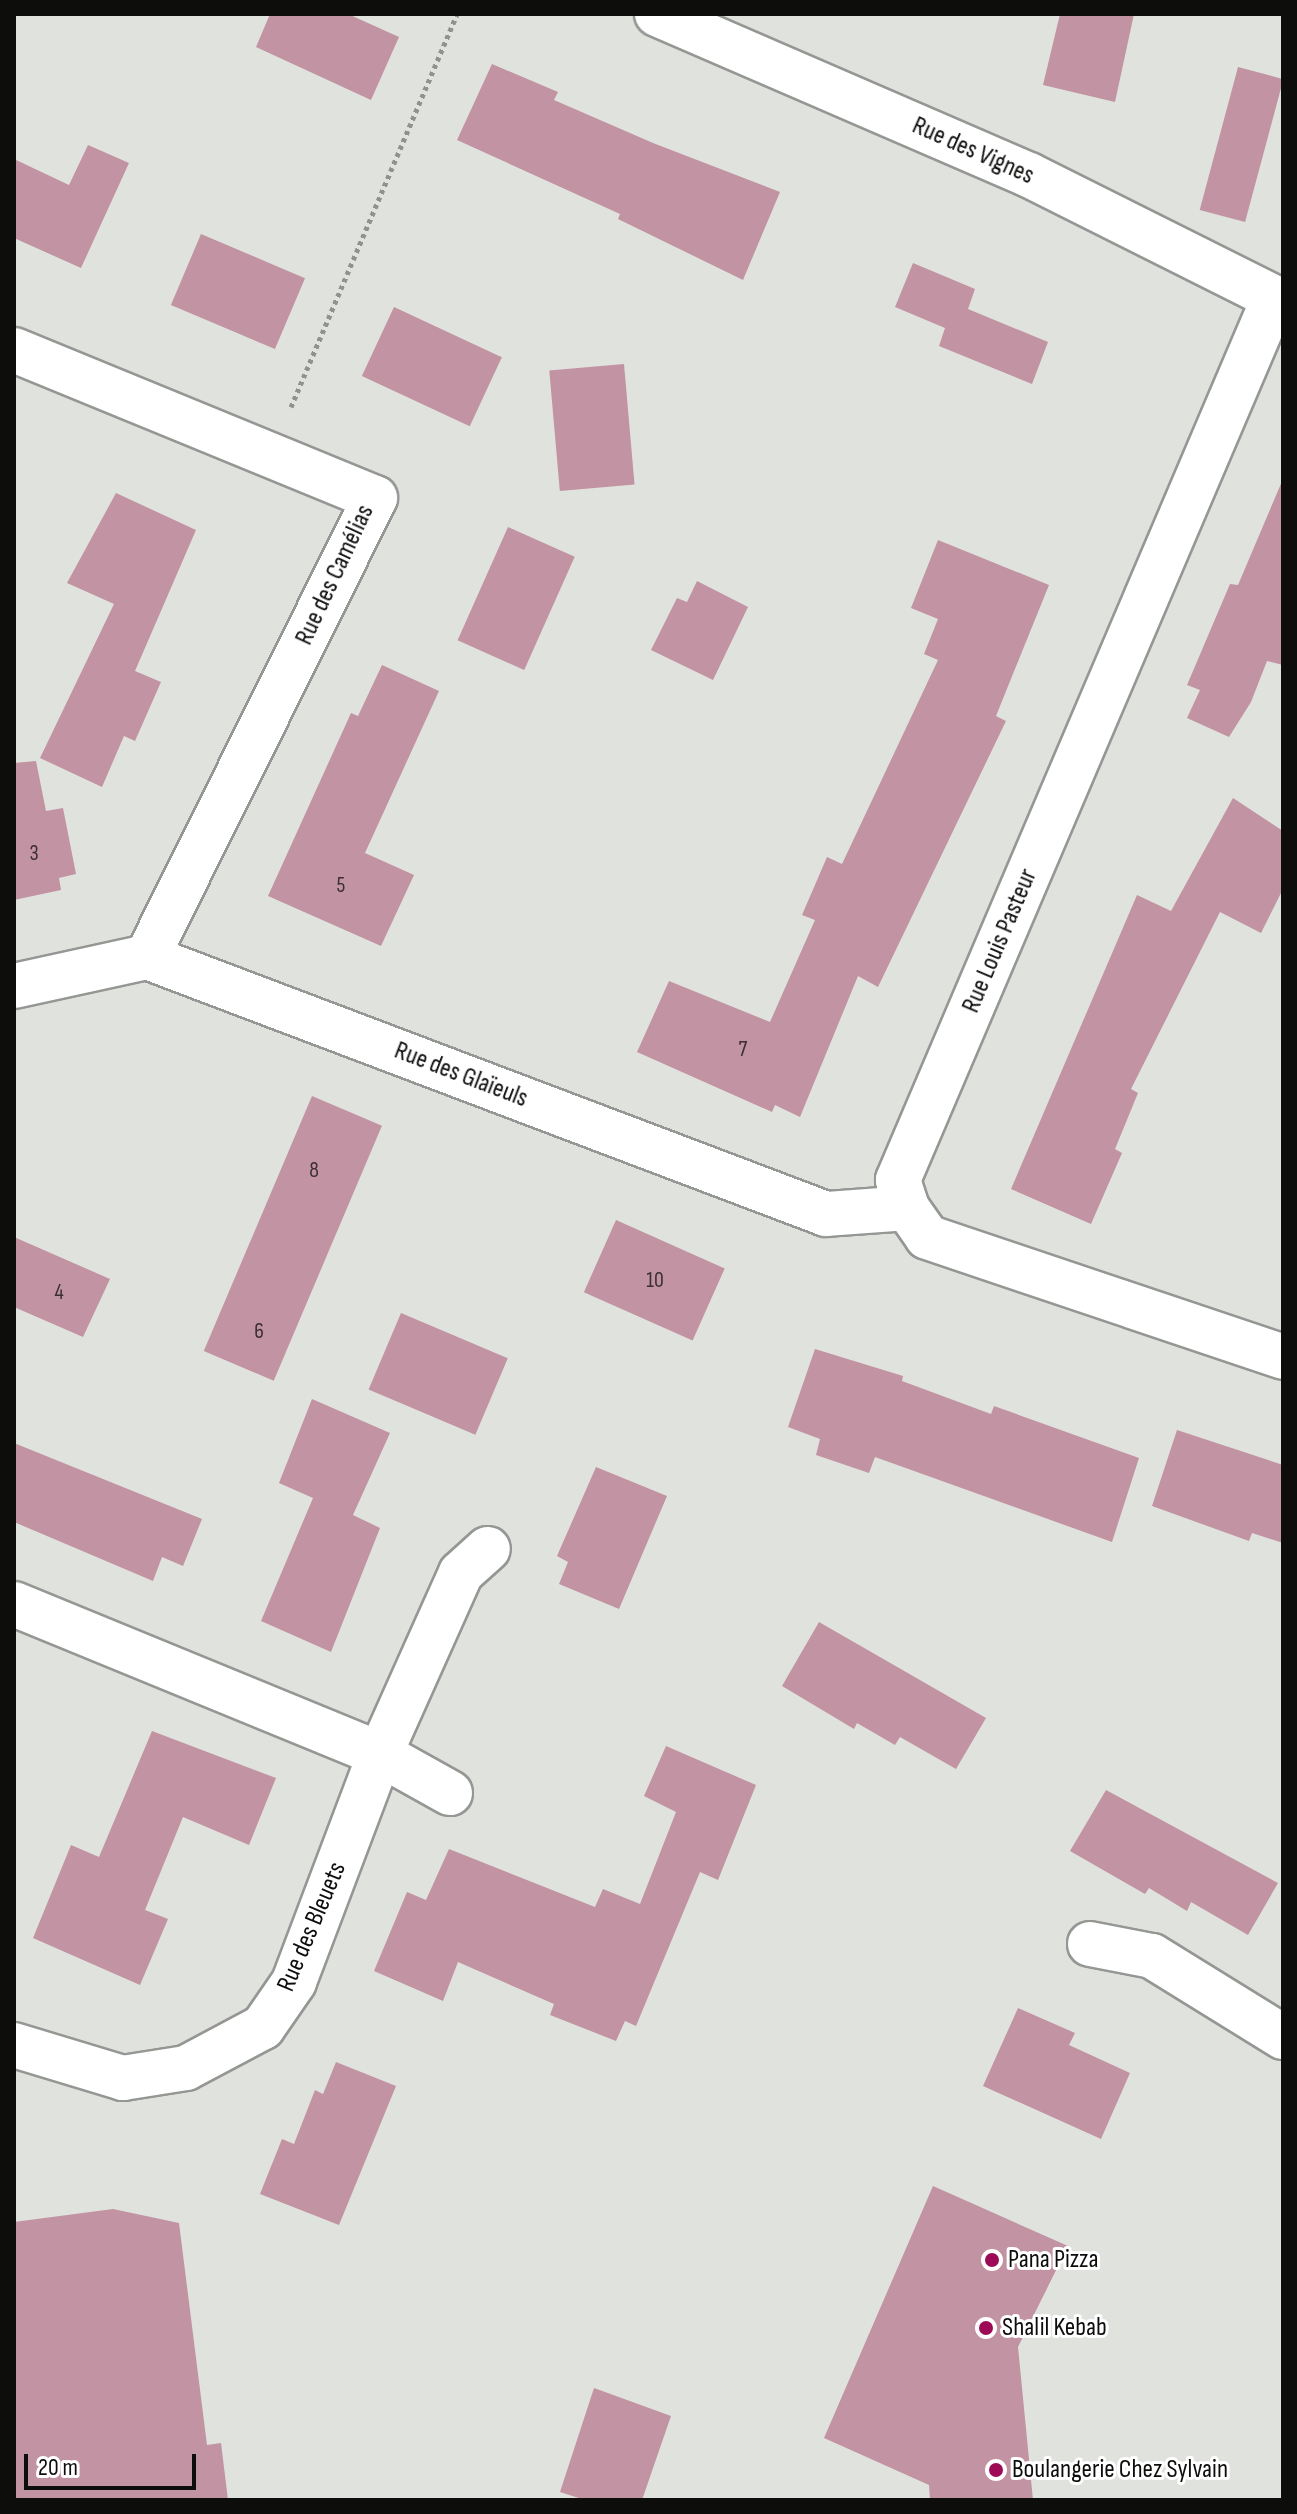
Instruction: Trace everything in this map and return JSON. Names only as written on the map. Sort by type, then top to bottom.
[{"type":"street","name":"Rue des Vignes","points":[[657,14],[1029,175],[1279,300]]},
{"type":"street","name":"Rue Louis Pasteur","points":[[907,1208],[898,1180],[1279,300]]},
{"type":"street","name":"Rue des Camélias","points":[[14,350],[375,498],[147,957]]},
{"type":"street","name":"Rue des Glaïeuls","points":[[147,957],[826,1214],[907,1208]]},
{"type":"street","points":[[14,986],[147,957]]},
{"type":"street","points":[[907,1208],[927,1237],[1283,1357]]},
{"type":"street","name":"Rue des Bleuets","points":[[14,2045],[123,2078],[186,2068],[263,2027],[294,1982],[380,1754],[461,1573],[488,1549]]},
{"type":"street","points":[[14,1604],[380,1754],[450,1793]]},
{"type":"street","points":[[1090,1944],[1152,1956],[1283,2037]]},
{"type":"path","points":[[271,456],[457,14]]},
{"type":"building","points":[[270,14],[348,14],[399,37],[371,100],[256,47]]},
{"type":"building","points":[[1060,14],[1134,14],[1115,102],[1043,85]]},
{"type":"building","points":[[492,64],[558,92],[554,100],[653,143],[780,192],[743,280],[618,219],[620,214],[457,140]]},
{"type":"building","points":[[1238,67],[1283,79],[1245,222],[1200,210]]},
{"type":"building","points":[[88,145],[129,163],[81,268],[14,238],[14,159],[69,185]]},
{"type":"building","points":[[201,234],[305,278],[275,349],[171,305]]},
{"type":"building","points":[[913,263],[975,289],[968,309],[1048,342],[1032,384],[939,346],[945,328],[895,307]]},
{"type":"building","points":[[394,307],[502,357],[470,426],[362,376]]},
{"type":"building","points":[[624,364],[635,485],[560,491],[549,371]]},
{"type":"building","points":[[1283,479],[1283,665],[1267,661],[1251,702],[1229,737],[1187,718],[1200,690],[1187,685],[1230,584],[1238,585]]},
{"type":"building","points":[[116,493],[196,530],[135,671],[161,682],[135,741],[124,736],[102,787],[40,758],[114,604],[67,583]]},
{"type":"building","points":[[508,527],[575,557],[524,670],[458,640]]},
{"type":"building","points":[[938,540],[1049,585],[996,716],[1006,721],[878,987],[858,976],[800,1117],[775,1105],[772,1112],[637,1052],[669,981],[770,1022],[815,920],[802,915],[827,857],[842,864],[938,660],[924,654],[938,619],[911,608]]},
{"type":"building","points":[[697,581],[748,607],[713,680],[651,650],[677,598],[687,602]]},
{"type":"building","points":[[382,665],[439,691],[365,853],[414,875],[381,946],[268,896],[351,713],[358,716]]},
{"type":"building","points":[[36,761],[46,811],[63,808],[76,874],[59,878],[61,890],[14,900],[14,763]]},
{"type":"building","points":[[1233,798],[1283,831],[1283,889],[1261,933],[1220,912],[1131,1089],[1138,1093],[1115,1149],[1122,1153],[1091,1224],[1011,1189],[1137,895],[1171,911]]},
{"type":"building","points":[[312,1096],[382,1126],[274,1381],[204,1351]]},
{"type":"building","points":[[616,1220],[725,1268],[693,1341],[584,1292]]},
{"type":"building","points":[[14,1237],[110,1279],[83,1337],[14,1307]]},
{"type":"building","points":[[401,1313],[508,1358],[475,1435],[369,1389]]},
{"type":"building","points":[[815,1349],[903,1376],[902,1381],[991,1414],[994,1406],[1139,1458],[1112,1542],[875,1457],[869,1473],[816,1455],[820,1439],[788,1427]]},
{"type":"building","points":[[312,1399],[390,1433],[353,1515],[380,1528],[331,1652],[261,1621],[313,1498],[279,1483]]},
{"type":"building","points":[[1177,1430],[1283,1465],[1283,1543],[1252,1533],[1249,1541],[1152,1506]]},
{"type":"building","points":[[14,1443],[202,1519],[183,1566],[162,1557],[153,1581],[14,1522]]},
{"type":"building","points":[[596,1467],[667,1496],[619,1609],[559,1584],[568,1562],[557,1556]]},
{"type":"building","points":[[819,1622],[986,1718],[956,1769],[900,1737],[895,1745],[857,1723],[854,1729],[782,1686]]},
{"type":"building","points":[[152,1731],[276,1778],[249,1845],[183,1817],[145,1910],[168,1919],[140,1985],[33,1938],[71,1845],[99,1857]]},
{"type":"building","points":[[666,1746],[756,1785],[718,1880],[700,1872],[636,2026],[625,2021],[616,2041],[550,2015],[554,2004],[458,1962],[443,2001],[374,1971],[407,1892],[426,1900],[449,1849],[595,1907],[603,1889],[640,1904],[676,1812],[644,1796]]},
{"type":"building","points":[[1106,1790],[1278,1883],[1248,1935],[1191,1902],[1187,1911],[1149,1888],[1145,1894],[1070,1851]]},
{"type":"building","points":[[1018,2008],[1075,2033],[1069,2045],[1130,2073],[1101,2139],[983,2086]]},
{"type":"building","points":[[336,2062],[396,2086],[339,2225],[260,2194],[282,2139],[294,2144],[315,2090],[323,2094]]},
{"type":"building","points":[[933,2186],[1068,2246],[1018,2347],[1033,2500],[930,2500],[929,2485],[824,2438]]},
{"type":"building","points":[[113,2209],[179,2223],[207,2445],[221,2443],[228,2500],[14,2500],[14,2222]]},
{"type":"building","points":[[594,2388],[671,2416],[642,2500],[585,2500],[560,2492]]},
{"type":"place","name":"Pana Pizza","points":[[992,2260]]},
{"type":"place","name":"Shalil Kebab","points":[[986,2328]]},
{"type":"place","name":"Boulangerie Chez Sylvain","points":[[996,2470]]}]
